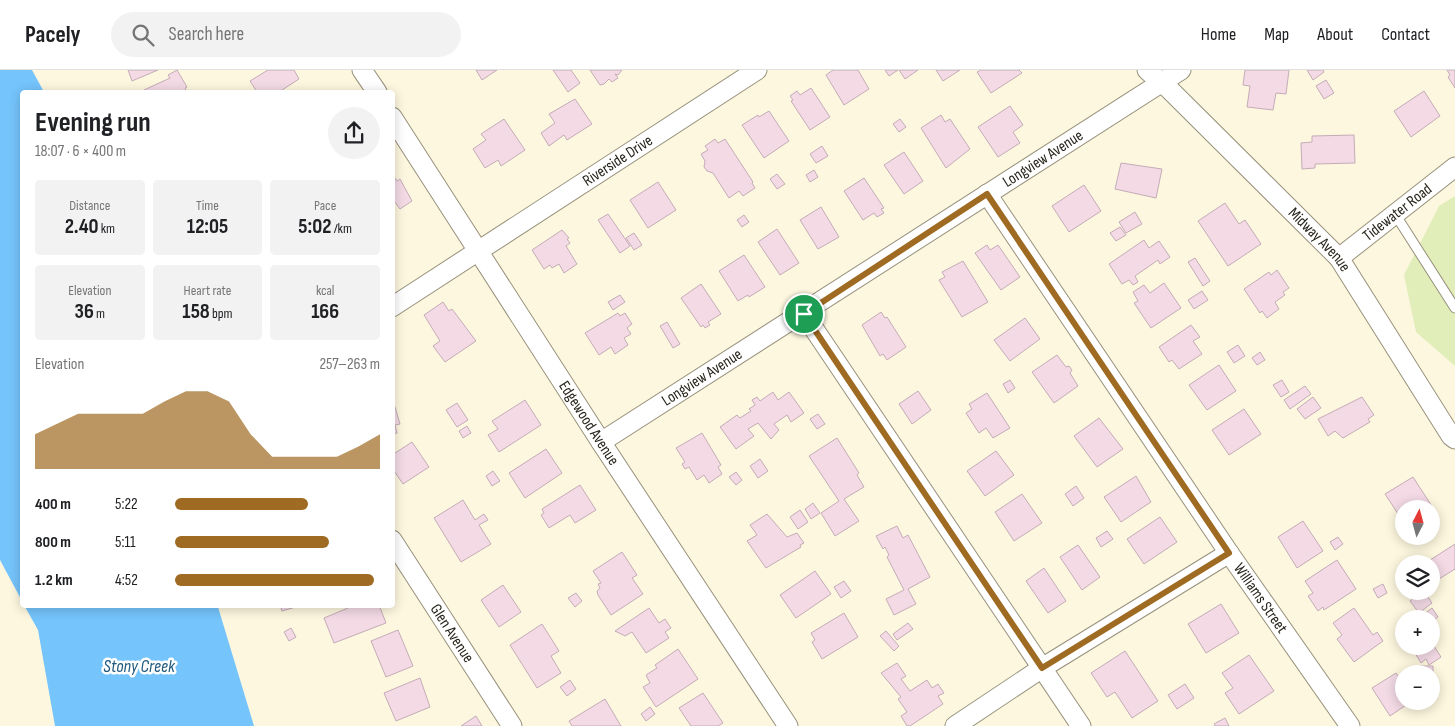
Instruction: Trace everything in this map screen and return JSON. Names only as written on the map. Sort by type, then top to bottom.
[{"type":"street","points":[[362,70],[376,90]]},
{"type":"street","name":"Riverside Drive","points":[[479,253],[757,70]]},
{"type":"street","name":"Midway Avenue","points":[[1147,70],[1162,82],[1339,258],[1455,439]]},
{"type":"street","name":"Longview Avenue","points":[[601,442],[804,314],[1181,70]]},
{"type":"street","name":"Edgewood Avenue","points":[[395,122],[601,442],[788,726]]},
{"type":"street","name":"Tidewater Road","points":[[1339,258],[1455,167]]},
{"type":"street","name":"Williams Street","points":[[987,194],[1229,553],[1350,726]]},
{"type":"street","points":[[395,305],[479,253]]},
{"type":"street","points":[[804,314],[1081,726]]},
{"type":"street","name":"Glen Avenue","points":[[395,545],[512,726]]},
{"type":"street","points":[[955,726],[1042,668],[1229,553]]},
{"type":"lane","points":[[1395,214],[1455,308]]},
{"type":"green space","points":[[1455,196],[1455,366],[1416,332],[1404,275],[1439,206]]},
{"type":"water","points":[[0,70],[32,70],[43,90],[20,90],[20,597],[0,560]]},
{"type":"water","name":"Stony Creek","points":[[26,608],[218,608],[254,726],[55,726],[38,630]]},
{"type":"building","points":[[128,70],[158,70],[132,81]]},
{"type":"building","points":[[177,70],[187,87],[185,88],[186,90],[144,90],[170,78],[168,75]]},
{"type":"building","points":[[268,70],[294,70],[299,79],[282,90],[256,90],[250,81]]},
{"type":"building","points":[[476,70],[497,70],[482,80]]},
{"type":"building","points":[[553,70],[571,70],[580,83],[568,92]]},
{"type":"building","points":[[590,70],[622,70],[618,75],[615,74],[618,78],[612,82],[609,79],[600,85]]},
{"type":"building","points":[[833,70],[858,70],[869,89],[844,105],[826,75]]},
{"type":"building","points":[[885,70],[898,70],[889,76]]},
{"type":"building","points":[[899,70],[918,70],[905,79]]},
{"type":"building","points":[[936,70],[960,70],[943,81]]},
{"type":"building","points":[[981,70],[1019,70],[1022,73],[991,93],[977,72]]},
{"type":"building","points":[[1245,70],[1289,70],[1286,94],[1276,93],[1273,110],[1247,107],[1250,86],[1243,85]]},
{"type":"building","points":[[1307,70],[1323,70],[1324,72],[1313,80]]},
{"type":"building","points":[[1447,70],[1455,70],[1455,88],[1448,77],[1450,75]]},
{"type":"building","points":[[1326,80],[1334,93],[1324,99],[1316,86]]},
{"type":"building","points":[[811,88],[830,117],[810,130],[791,101],[793,100],[790,96],[797,91],[800,95]]},
{"type":"building","points":[[1424,91],[1440,116],[1411,137],[1394,111]]},
{"type":"building","points":[[575,99],[592,124],[567,140],[564,135],[549,146],[541,133],[555,123],[549,114]]},
{"type":"building","points":[[1010,106],[1023,125],[1013,132],[1020,143],[998,157],[978,127]]},
{"type":"building","points":[[769,111],[789,141],[764,158],[742,125],[758,115],[759,117]]},
{"type":"building","points":[[941,115],[945,122],[950,119],[970,149],[946,168],[921,128]]},
{"type":"building","points":[[504,119],[525,150],[501,166],[498,160],[485,168],[473,149],[486,140],[481,134]]},
{"type":"building","points":[[900,119],[906,127],[899,132],[893,124]]},
{"type":"building","points":[[1354,135],[1355,163],[1315,164],[1315,168],[1302,169],[1301,143],[1312,142],[1312,136]]},
{"type":"building","points":[[715,139],[718,143],[725,139],[753,182],[755,188],[743,196],[739,191],[729,198],[713,173],[707,171],[704,167],[705,161],[701,154],[708,150],[705,146]]},
{"type":"building","points":[[822,146],[828,156],[816,163],[810,154]]},
{"type":"building","points":[[904,152],[923,181],[904,194],[884,165]]},
{"type":"building","points":[[1121,163],[1162,169],[1156,198],[1115,189]]},
{"type":"building","points":[[814,170],[818,177],[810,182],[806,175]]},
{"type":"building","points":[[777,174],[785,184],[777,189],[770,179]]},
{"type":"building","points":[[395,178],[397,181],[400,179],[412,201],[400,209],[395,202]]},
{"type":"building","points":[[864,178],[884,208],[881,209],[884,213],[877,217],[874,213],[863,220],[844,191]]},
{"type":"building","points":[[658,182],[676,210],[648,228],[630,200]]},
{"type":"building","points":[[1084,185],[1101,211],[1069,232],[1052,206]]},
{"type":"building","points":[[1225,203],[1239,224],[1245,220],[1261,244],[1228,266],[1198,221]]},
{"type":"building","points":[[821,207],[839,237],[818,249],[800,220]]},
{"type":"building","points":[[1135,212],[1142,224],[1126,233],[1119,222]]},
{"type":"building","points":[[608,214],[630,246],[620,253],[598,220]]},
{"type":"building","points":[[744,215],[749,222],[742,227],[737,220]]},
{"type":"building","points":[[1120,227],[1126,235],[1116,241],[1110,233]]},
{"type":"building","points":[[777,229],[799,263],[780,275],[758,242]]},
{"type":"building","points":[[562,230],[569,238],[567,239],[570,243],[566,246],[577,264],[564,273],[559,264],[552,268],[550,265],[544,269],[532,250]]},
{"type":"building","points":[[634,233],[642,245],[634,250],[626,238]]},
{"type":"building","points":[[1144,240],[1149,248],[1159,241],[1170,257],[1160,264],[1158,260],[1135,276],[1138,282],[1133,285],[1129,280],[1122,284],[1109,264]]},
{"type":"building","points":[[987,245],[990,250],[998,245],[1020,277],[1001,290],[975,253]]},
{"type":"building","points":[[744,255],[765,287],[749,297],[748,295],[738,301],[719,271]]},
{"type":"building","points":[[1195,258],[1210,281],[1203,286],[1188,262]]},
{"type":"building","points":[[963,261],[988,302],[962,317],[939,280],[945,277],[942,272]]},
{"type":"building","points":[[1277,270],[1289,288],[1283,292],[1285,295],[1275,302],[1279,309],[1267,318],[1262,311],[1260,313],[1244,289],[1269,272],[1271,275]]},
{"type":"building","points":[[1164,283],[1181,308],[1151,328],[1134,303],[1138,301],[1133,292],[1144,285],[1150,293]]},
{"type":"building","points":[[701,284],[721,314],[708,322],[710,325],[705,328],[703,325],[701,327],[681,298]]},
{"type":"building","points":[[1202,291],[1208,300],[1194,309],[1188,300]]},
{"type":"building","points":[[620,295],[625,302],[613,310],[608,302]]},
{"type":"building","points":[[443,302],[449,311],[452,309],[476,341],[445,362],[433,346],[440,341],[424,315]]},
{"type":"building","points":[[881,312],[885,318],[887,317],[906,347],[887,360],[883,354],[880,356],[862,325]]},
{"type":"building","points":[[618,313],[620,316],[625,313],[632,324],[627,328],[631,334],[624,338],[628,345],[615,354],[611,347],[599,355],[585,333]]},
{"type":"building","points":[[1025,318],[1040,339],[1010,361],[994,340]]},
{"type":"building","points":[[667,322],[680,344],[673,348],[660,326]]},
{"type":"building","points":[[1191,325],[1200,337],[1193,341],[1202,354],[1179,369],[1172,360],[1169,362],[1159,347]]},
{"type":"building","points":[[1238,345],[1245,356],[1234,363],[1227,352]]},
{"type":"building","points":[[1260,352],[1265,360],[1257,365],[1252,358]]},
{"type":"building","points":[[1057,355],[1066,367],[1069,366],[1072,370],[1070,373],[1078,386],[1054,403],[1032,372]]},
{"type":"building","points":[[1219,365],[1236,391],[1207,410],[1189,385]]},
{"type":"building","points":[[1010,380],[1015,388],[1008,393],[1003,384]]},
{"type":"building","points":[[1282,380],[1289,392],[1281,397],[1273,385]]},
{"type":"building","points":[[1305,386],[1311,394],[1290,409],[1284,400]]},
{"type":"building","points":[[918,391],[931,410],[912,424],[899,404]]},
{"type":"building","points":[[773,392],[778,400],[789,392],[804,413],[791,422],[787,415],[774,424],[779,430],[771,439],[758,423],[748,429],[754,436],[736,449],[720,427],[737,415],[740,418],[751,411],[749,409],[755,405],[752,400],[757,397],[760,401]]},
{"type":"building","points":[[987,393],[1010,428],[993,438],[986,428],[979,433],[966,413],[972,409],[969,404]]},
{"type":"building","points":[[1313,397],[1321,408],[1305,419],[1297,409]]},
{"type":"building","points":[[1362,397],[1374,415],[1368,419],[1370,422],[1343,438],[1335,431],[1328,436],[1318,419]]},
{"type":"building","points":[[525,400],[541,425],[499,452],[488,435],[498,429],[492,421]]},
{"type":"building","points":[[457,403],[468,420],[457,427],[446,410]]},
{"type":"building","points":[[395,407],[400,424],[395,425]]},
{"type":"building","points":[[1244,409],[1261,434],[1229,455],[1212,430]]},
{"type":"building","points":[[818,414],[825,424],[817,429],[810,419]]},
{"type":"building","points":[[1099,418],[1123,449],[1097,467],[1074,436]]},
{"type":"building","points":[[467,426],[471,433],[463,438],[459,431]]},
{"type":"building","points":[[702,433],[721,465],[718,467],[722,474],[709,483],[704,475],[697,480],[689,467],[685,469],[682,464],[685,462],[676,448]]},
{"type":"building","points":[[837,438],[859,473],[857,475],[864,487],[844,499],[859,521],[835,536],[821,513],[839,501],[809,456]]},
{"type":"building","points":[[412,442],[429,467],[403,484],[395,472],[395,453]]},
{"type":"building","points":[[546,449],[562,473],[525,498],[509,473]]},
{"type":"building","points":[[996,451],[1014,475],[985,496],[967,471]]},
{"type":"building","points":[[760,459],[768,471],[758,478],[750,466]]},
{"type":"building","points":[[493,471],[500,481],[492,486],[486,476]]},
{"type":"building","points":[[736,472],[742,480],[736,485],[729,477]]},
{"type":"building","points":[[1136,476],[1151,502],[1121,522],[1104,497]]},
{"type":"building","points":[[1413,477],[1428,500],[1395,500],[1395,509],[1385,494]]},
{"type":"building","points":[[580,485],[596,510],[575,523],[570,515],[549,528],[541,515],[544,513],[542,509]]},
{"type":"building","points":[[1076,486],[1084,498],[1073,506],[1065,494]]},
{"type":"building","points":[[1022,494],[1042,523],[1014,541],[995,512]]},
{"type":"building","points":[[463,500],[475,520],[484,514],[488,520],[479,525],[491,544],[461,562],[434,518]]},
{"type":"building","points":[[813,503],[820,513],[811,519],[805,509]]},
{"type":"building","points":[[800,510],[808,522],[798,529],[790,517]]},
{"type":"building","points":[[767,514],[787,537],[797,533],[804,543],[800,545],[801,547],[766,568],[747,541],[757,535],[750,525]]},
{"type":"building","points":[[1160,517],[1177,542],[1144,564],[1127,539]]},
{"type":"building","points":[[1303,521],[1323,551],[1297,568],[1278,537]]},
{"type":"building","points":[[897,526],[903,538],[908,535],[930,577],[908,589],[916,604],[894,615],[886,599],[904,590],[887,557],[889,555],[885,547],[883,549],[876,536]]},
{"type":"building","points":[[1107,531],[1113,539],[1101,547],[1096,538]]},
{"type":"building","points":[[1338,537],[1343,544],[1335,550],[1330,542]]},
{"type":"building","points":[[1455,544],[1455,569],[1440,578],[1440,555],[1438,555]]},
{"type":"building","points":[[1078,545],[1100,577],[1082,590],[1060,557]]},
{"type":"building","points":[[622,552],[637,575],[632,578],[643,594],[611,615],[598,595],[597,591],[600,588],[598,584],[601,583],[593,571]]},
{"type":"building","points":[[1337,560],[1356,589],[1324,610],[1323,607],[1318,611],[1308,596],[1313,593],[1305,581]]},
{"type":"building","points":[[1044,568],[1066,601],[1048,613],[1026,581]]},
{"type":"building","points":[[815,571],[831,594],[796,618],[780,595]]},
{"type":"building","points":[[844,581],[851,591],[841,598],[834,587]]},
{"type":"building","points":[[1383,584],[1387,593],[1378,598],[1373,589]]},
{"type":"building","points":[[503,585],[521,612],[499,627],[481,600]]},
{"type":"building","points":[[576,593],[582,601],[575,607],[568,598]]},
{"type":"building","points":[[1430,600],[1432,603],[1423,610],[1417,610],[1410,601]]},
{"type":"building","points":[[1221,604],[1239,633],[1206,653],[1188,624]]},
{"type":"building","points":[[281,608],[292,608],[282,611]]},
{"type":"building","points":[[348,608],[380,608],[386,623],[334,643],[324,618]]},
{"type":"building","points":[[649,608],[659,623],[665,619],[671,628],[665,632],[669,638],[646,653],[632,632],[625,636],[615,631]]},
{"type":"building","points":[[1354,608],[1373,635],[1377,632],[1383,641],[1354,662],[1337,639],[1342,635],[1333,623]]},
{"type":"building","points":[[844,613],[858,637],[822,659],[812,642],[815,640],[811,633]]},
{"type":"building","points":[[908,623],[913,629],[897,640],[893,634]]},
{"type":"building","points":[[542,624],[559,651],[551,656],[561,673],[537,688],[510,645]]},
{"type":"building","points":[[291,628],[296,637],[289,641],[284,632]]},
{"type":"building","points":[[398,630],[413,666],[386,677],[371,641]]},
{"type":"building","points":[[886,631],[899,646],[894,651],[880,636]]},
{"type":"building","points":[[678,649],[698,679],[656,707],[643,687],[650,683],[646,675],[657,668],[655,665]]},
{"type":"building","points":[[1125,651],[1158,701],[1132,718],[1115,692],[1107,697],[1091,673]]},
{"type":"building","points":[[1249,655],[1274,691],[1239,714],[1225,693],[1233,688],[1222,673]]},
{"type":"building","points":[[1416,655],[1440,655],[1441,657],[1429,665],[1426,659],[1421,663]]},
{"type":"building","points":[[897,663],[906,676],[901,679],[910,691],[927,680],[932,688],[938,684],[944,693],[938,696],[943,704],[910,726],[907,726],[901,716],[907,712],[898,699],[901,697],[881,673]]},
{"type":"building","points":[[1395,674],[1395,710],[1399,710],[1390,716],[1372,688]]},
{"type":"building","points":[[420,678],[430,707],[396,721],[384,693]]},
{"type":"building","points":[[570,680],[576,689],[567,696],[560,687]]},
{"type":"building","points":[[1185,684],[1194,698],[1177,709],[1168,695]]},
{"type":"building","points":[[703,693],[723,723],[718,726],[691,726],[679,708]]},
{"type":"building","points":[[605,699],[621,726],[572,726],[569,721]]},
{"type":"building","points":[[650,707],[655,714],[646,721],[641,714]]},
{"type":"building","points":[[476,716],[482,726],[461,726]]},
{"type":"building","points":[[1225,718],[1229,726],[1215,726],[1214,724]]},
{"type":"route","points":[[987,194],[1229,553],[1042,668],[804,314],[987,194]]}]
